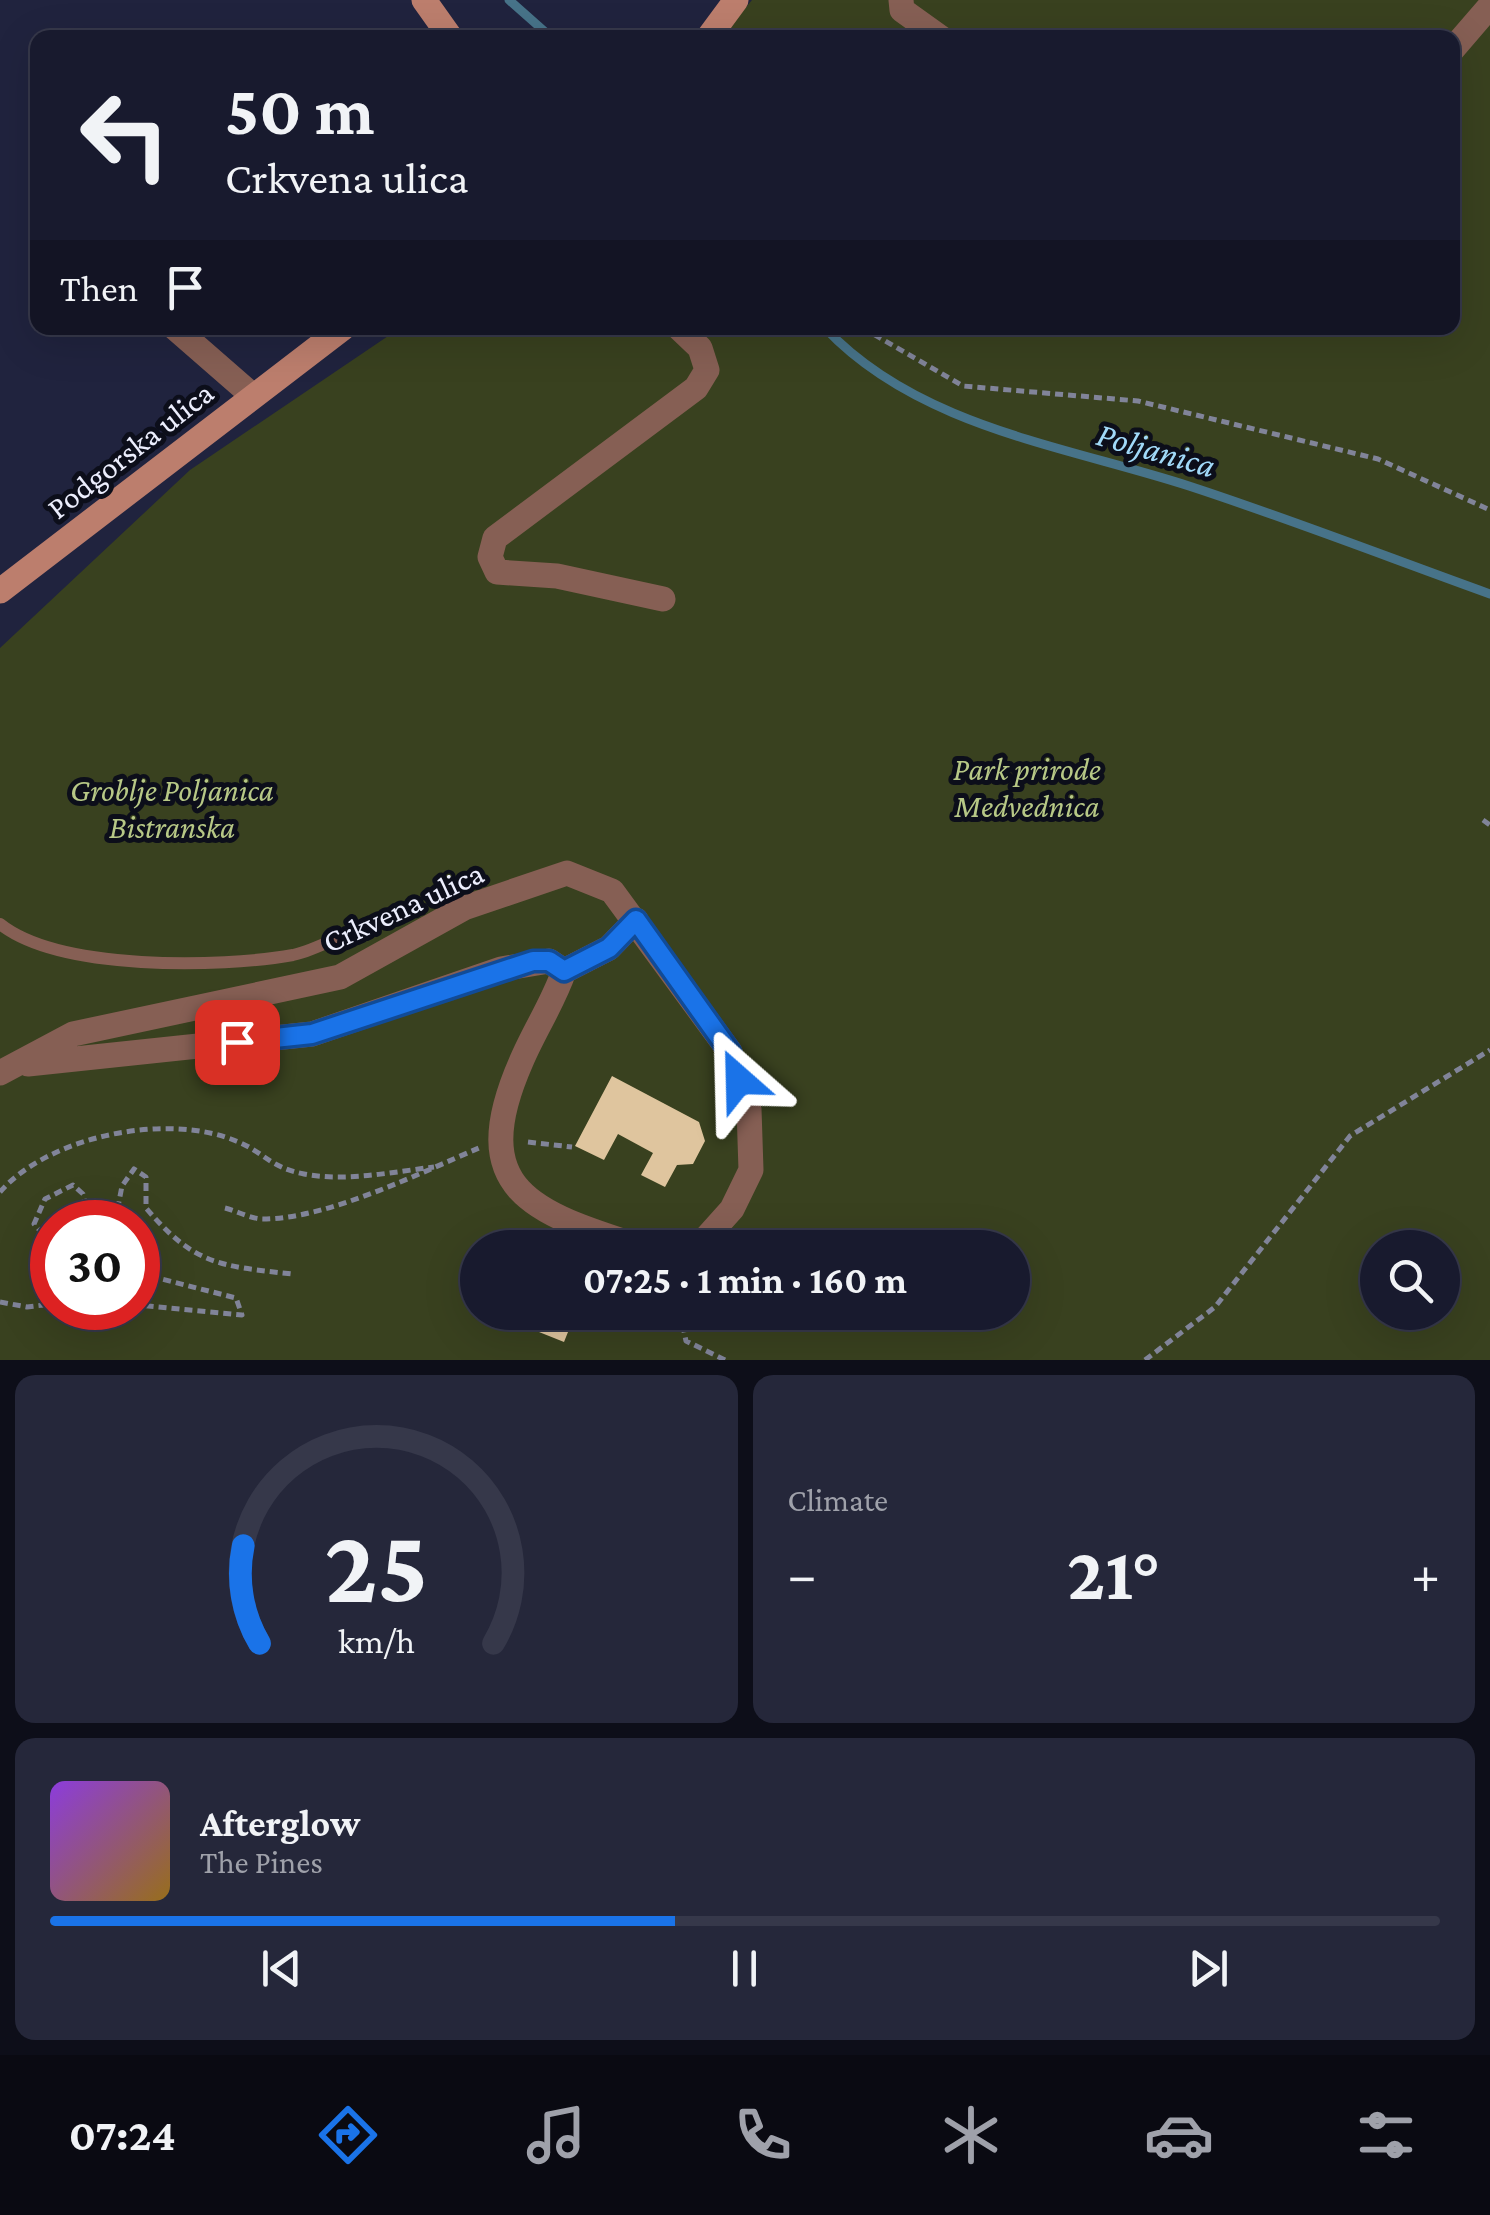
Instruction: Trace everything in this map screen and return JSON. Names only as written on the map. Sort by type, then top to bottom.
[{"type":"main road","points":[[424,0],[445,30]]},
{"type":"main road","points":[[714,30],[736,0]]},
{"type":"main road","name":"Podgorska ulica","points":[[0,591],[334,335]]},
{"type":"street","points":[[901,0],[902,10],[930,30]]},
{"type":"street","points":[[1460,41],[1490,6]]},
{"type":"street","name":"Podgorska ulica","points":[[183,335],[252,396]]},
{"type":"street","points":[[663,599],[558,576],[497,572],[490,557],[495,538],[696,388],[707,370],[700,348],[686,335]]},
{"type":"street","name":"Crkvena ulica","points":[[6,1069],[73,1034],[340,977],[464,908],[567,874],[612,891],[730,1052],[749,1109],[751,1170],[732,1209],[713,1230]]},
{"type":"street","points":[[596,1230],[547,1212],[508,1179],[500,1139],[519,1065],[564,971],[609,948],[636,920]]},
{"type":"street","name":"Crkvena ulica","points":[[6,1069],[312,1034],[501,968],[549,961],[564,971]]},
{"type":"lane","points":[[0,924],[11,934],[58,948],[136,963],[296,954],[350,932]]},
{"type":"path","points":[[876,335],[962,386],[1138,401],[1378,459],[1490,510]]},
{"type":"path","points":[[1483,820],[1490,825]]},
{"type":"path","points":[[1145,1360],[1215,1307],[1350,1136],[1490,1050]]},
{"type":"path","points":[[0,1192],[12,1178],[82,1142],[149,1127],[238,1141],[276,1168],[310,1175],[434,1167]]},
{"type":"path","points":[[226,1208],[262,1219],[320,1208],[500,1139],[572,1146]]},
{"type":"path","points":[[119,1200],[122,1186],[134,1169],[146,1177],[146,1200]]},
{"type":"path","points":[[45,1200],[73,1184],[84,1200]]},
{"type":"path","points":[[160,1224],[176,1243],[228,1267],[292,1274]]},
{"type":"path","points":[[160,1278],[236,1298],[242,1314],[160,1307]]},
{"type":"path","points":[[0,1302],[30,1307]]},
{"type":"path","points":[[684,1330],[686,1341],[724,1360]]},
{"type":"green space","name":"Park prirode Medvednica","points":[[752,0],[1490,0],[1490,1360],[0,1360],[0,648],[190,470],[390,335],[1460,335],[1460,30],[727,30]]},
{"type":"building","points":[[612,1076],[699,1122],[705,1141],[693,1164],[677,1165],[665,1187],[641,1175],[653,1153],[618,1134],[604,1160],[575,1146]]},
{"type":"building","points":[[534,1330],[569,1330],[564,1342]]},
{"type":"waterway","name":"Poljanica","points":[[509,0],[543,30]]},
{"type":"waterway","name":"Poljanica","points":[[833,335],[862,362],[949,411],[1044,445],[1227,499],[1490,594]]},
{"type":"route","points":[[237,1042],[312,1034],[501,968],[533,961],[549,961],[564,971],[609,948],[636,920],[730,1052],[739,1080]]},
{"type":"park label","name":"Groblje Poljanica Bistranska","points":[[172,808]]}]
